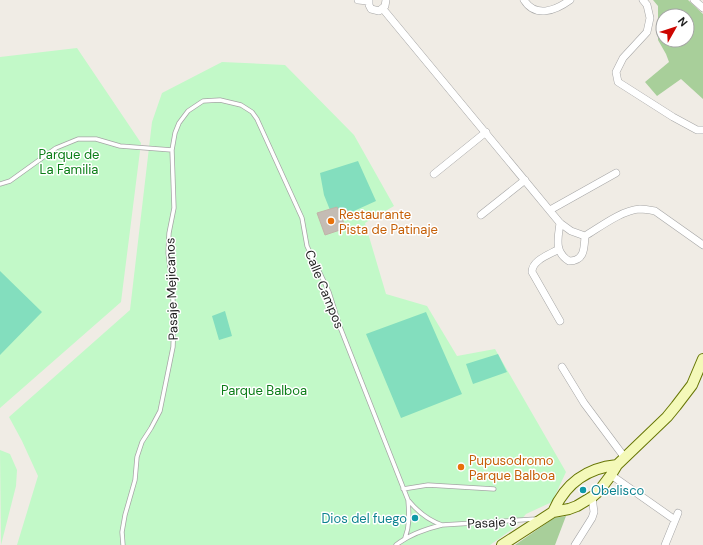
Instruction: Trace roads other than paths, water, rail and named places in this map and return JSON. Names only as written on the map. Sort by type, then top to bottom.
[{"type":"main road","points":[[502,545],[553,512],[569,509],[592,497],[603,487],[621,461],[676,406],[692,385],[703,359]]},
{"type":"main road","points":[[553,512],[561,496],[578,479],[598,468],[621,461]]},
{"type":"street","points":[[358,0],[368,0],[371,9],[379,11],[383,9],[386,0]]},
{"type":"street","points":[[524,0],[527,5],[537,11],[546,12],[570,0]]},
{"type":"street","points":[[643,0],[647,5],[650,18],[647,32],[623,58],[616,72],[618,82],[696,130],[703,130]]},
{"type":"street","points":[[694,0],[703,7]]},
{"type":"street","points":[[383,9],[560,223],[571,231],[585,236]]},
{"type":"street","points":[[434,174],[486,132]]},
{"type":"street","points":[[550,210],[616,173]]},
{"type":"street","points":[[481,215],[525,180]]},
{"type":"street","points":[[585,236],[621,214],[640,209],[656,211],[703,245]]},
{"type":"street","points":[[560,223],[557,245],[569,261],[575,261],[581,257],[584,250],[585,236]]},
{"type":"street","points":[[559,249],[537,262],[532,267],[532,272],[560,322]]},
{"type":"street","points":[[562,367],[621,461]]},
{"type":"street","points":[[611,475],[676,517],[665,545]]},
{"type":"street","points":[[575,545],[592,518],[594,512],[592,497]]},
{"type":"lane","name":"Pasaje Mejicanos","points":[[123,545],[123,526],[135,480],[137,457],[142,442],[160,411],[173,347],[174,319],[168,252],[169,233],[174,208],[172,150],[175,133],[179,123],[188,111],[203,101],[220,100]]},
{"type":"lane","name":"Calle Campos","points":[[220,100],[241,105],[252,112],[257,119],[302,218],[307,246],[329,292],[340,327],[408,500]]},
{"type":"lane","points":[[0,184],[10,180],[56,148],[78,139],[96,139],[120,146],[172,150]]},
{"type":"lane","points":[[403,489],[428,485],[494,489]]},
{"type":"lane","points":[[408,500],[425,517],[432,522],[442,525]]},
{"type":"lane","points":[[405,538],[408,529],[408,500]]},
{"type":"lane","name":"Pasaje 3","points":[[396,545],[405,538],[442,525],[543,518]]},
{"type":"place","name":"Restaurante Pista de Patinaje","points":[[331,221]]},
{"type":"place","name":"Pupusodromo Parque Balboa","points":[[461,467]]},
{"type":"place","name":"Obelisco","points":[[583,490]]},
{"type":"place","name":"Dios del fuego","points":[[415,518]]},
{"type":"park label","name":"Parque de La Familia","points":[[69,162]]},
{"type":"park label","name":"Parque Balboa","points":[[264,390]]}]
